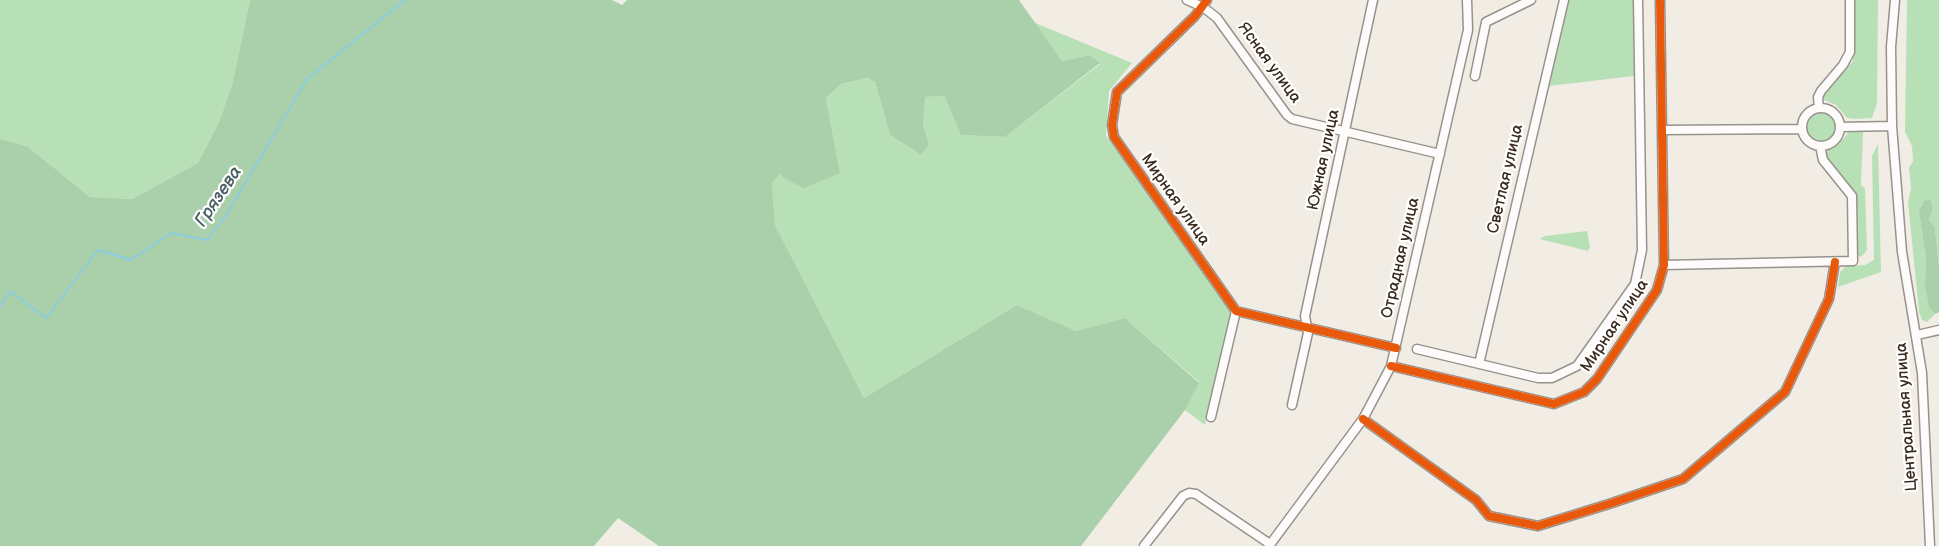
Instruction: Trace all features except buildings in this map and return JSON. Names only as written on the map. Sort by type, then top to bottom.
[{"type":"street","name":"Ясная улица","points":[[1187,0],[1205,3],[1292,119],[1440,154]]},
{"type":"street","name":"Южная улица","points":[[1292,405],[1308,333],[1305,316],[1373,0]]},
{"type":"street","name":"Отрадная улица","points":[[1269,545],[1305,500],[1363,419],[1391,366],[1468,30],[1467,0]]},
{"type":"street","points":[[1475,76],[1486,22],[1532,0]]},
{"type":"street","name":"Светлая улица","points":[[1479,364],[1564,0]]},
{"type":"street","name":"Мирная улица","points":[[1417,349],[1538,378],[1552,378],[1577,366],[1635,284],[1642,250],[1638,0]]},
{"type":"street","name":"Мирная улица","points":[[1391,366],[1554,404],[1569,400],[1584,392],[1597,379],[1658,290],[1664,265],[1660,0]]},
{"type":"street","points":[[1820,108],[1818,97],[1821,91],[1843,65],[1850,52],[1850,0]]},
{"type":"street","name":"Центральная улица","points":[[1895,0],[1891,47],[1892,126],[1906,281],[1917,335],[1925,410],[1930,546]]},
{"type":"street","name":"Мирная улица","points":[[1205,3],[1117,92],[1112,125],[1114,137],[1236,311]]},
{"type":"street","points":[[1820,108],[1836,114],[1841,127],[1834,141],[1820,146],[1808,141],[1802,129],[1808,114],[1820,108]]},
{"type":"street","points":[[1841,127],[1892,126]]},
{"type":"street","points":[[1662,130],[1802,129]]},
{"type":"street","points":[[1664,265],[1853,261],[1852,196],[1823,160],[1820,146]]},
{"type":"street","points":[[1363,419],[1476,500],[1489,516],[1538,526],[1599,507],[1683,479],[1785,392],[1829,298],[1835,262]]},
{"type":"street","points":[[1211,417],[1236,311],[1396,348]]},
{"type":"street","points":[[1917,335],[1939,330]]},
{"type":"street","points":[[1144,546],[1182,496],[1189,493],[1196,494],[1269,545]]},
{"type":"green space","points":[[0,0],[250,0],[232,85],[219,122],[198,163],[132,199],[90,197],[27,146],[0,139]]},
{"type":"green space","points":[[250,0],[612,0],[622,5],[627,0],[1019,0],[1062,61],[1089,55],[1100,63],[1005,137],[961,135],[944,96],[925,97],[923,123],[929,145],[921,155],[890,135],[875,82],[867,78],[841,84],[826,98],[840,173],[804,188],[785,179],[780,173],[772,184],[775,225],[864,398],[1017,305],[1076,331],[1125,318],[1199,383],[1185,410],[1081,546],[659,546],[618,518],[594,546],[0,546],[0,139],[27,146],[90,197],[132,199],[198,163],[219,122],[232,85]]},
{"type":"green space","points":[[1568,0],[1633,0],[1634,76],[1549,86]]},
{"type":"green space","points":[[1853,0],[1878,0],[1877,103],[1872,118],[1847,118],[1836,105],[1824,100],[1824,95],[1853,61]]},
{"type":"green space","points":[[1907,0],[1939,0],[1939,268],[1935,228],[1929,220],[1933,208],[1924,201],[1920,218],[1926,258],[1925,284],[1935,314],[1927,322],[1922,320],[1919,312],[1908,202],[1911,188],[1909,168],[1913,161],[1912,146],[1905,132]]},
{"type":"green space","points":[[1033,22],[1132,63],[1109,91],[1106,136],[1229,304],[1231,312],[1205,425],[1185,410],[1199,382],[1125,318],[1076,331],[1017,305],[864,398],[775,225],[772,184],[780,172],[840,173],[826,98],[841,84],[867,78],[875,82],[890,135],[921,155],[929,145],[923,123],[924,97],[944,96],[961,135],[1005,137],[1100,64],[1088,55],[1062,61]]},
{"type":"green space","points":[[1822,111],[1833,116],[1838,127],[1833,138],[1822,143],[1811,138],[1806,127],[1811,116]]},
{"type":"green space","points":[[1849,132],[1863,132],[1861,185],[1865,188],[1867,250],[1861,257],[1857,255],[1856,196],[1825,159],[1824,153],[1838,145]]},
{"type":"green space","points":[[1878,144],[1881,272],[1838,287],[1840,272],[1846,266],[1865,265],[1874,260],[1872,156]]},
{"type":"green space","points":[[1930,200],[1933,208],[1929,220],[1935,228],[1939,268],[1939,312],[1935,314],[1929,307],[1925,284],[1926,258],[1919,212],[1924,201]]},
{"type":"green space","points":[[1587,231],[1590,247],[1588,251],[1540,239],[1545,236]]},
{"type":"waterway","name":"Грязева","points":[[0,306],[10,291],[46,318],[98,250],[131,260],[171,233],[207,240],[225,217],[307,79],[405,0]]},
{"type":"cycle path","points":[[1207,0],[1195,16],[1117,92],[1112,125],[1114,137],[1236,311],[1396,348]]},
{"type":"cycle path","points":[[1391,366],[1554,404],[1584,392],[1597,379],[1657,290],[1664,265],[1660,0]]},
{"type":"cycle path","points":[[1363,419],[1476,500],[1489,516],[1538,526],[1609,504],[1683,479],[1785,392],[1829,299],[1835,262]]}]
